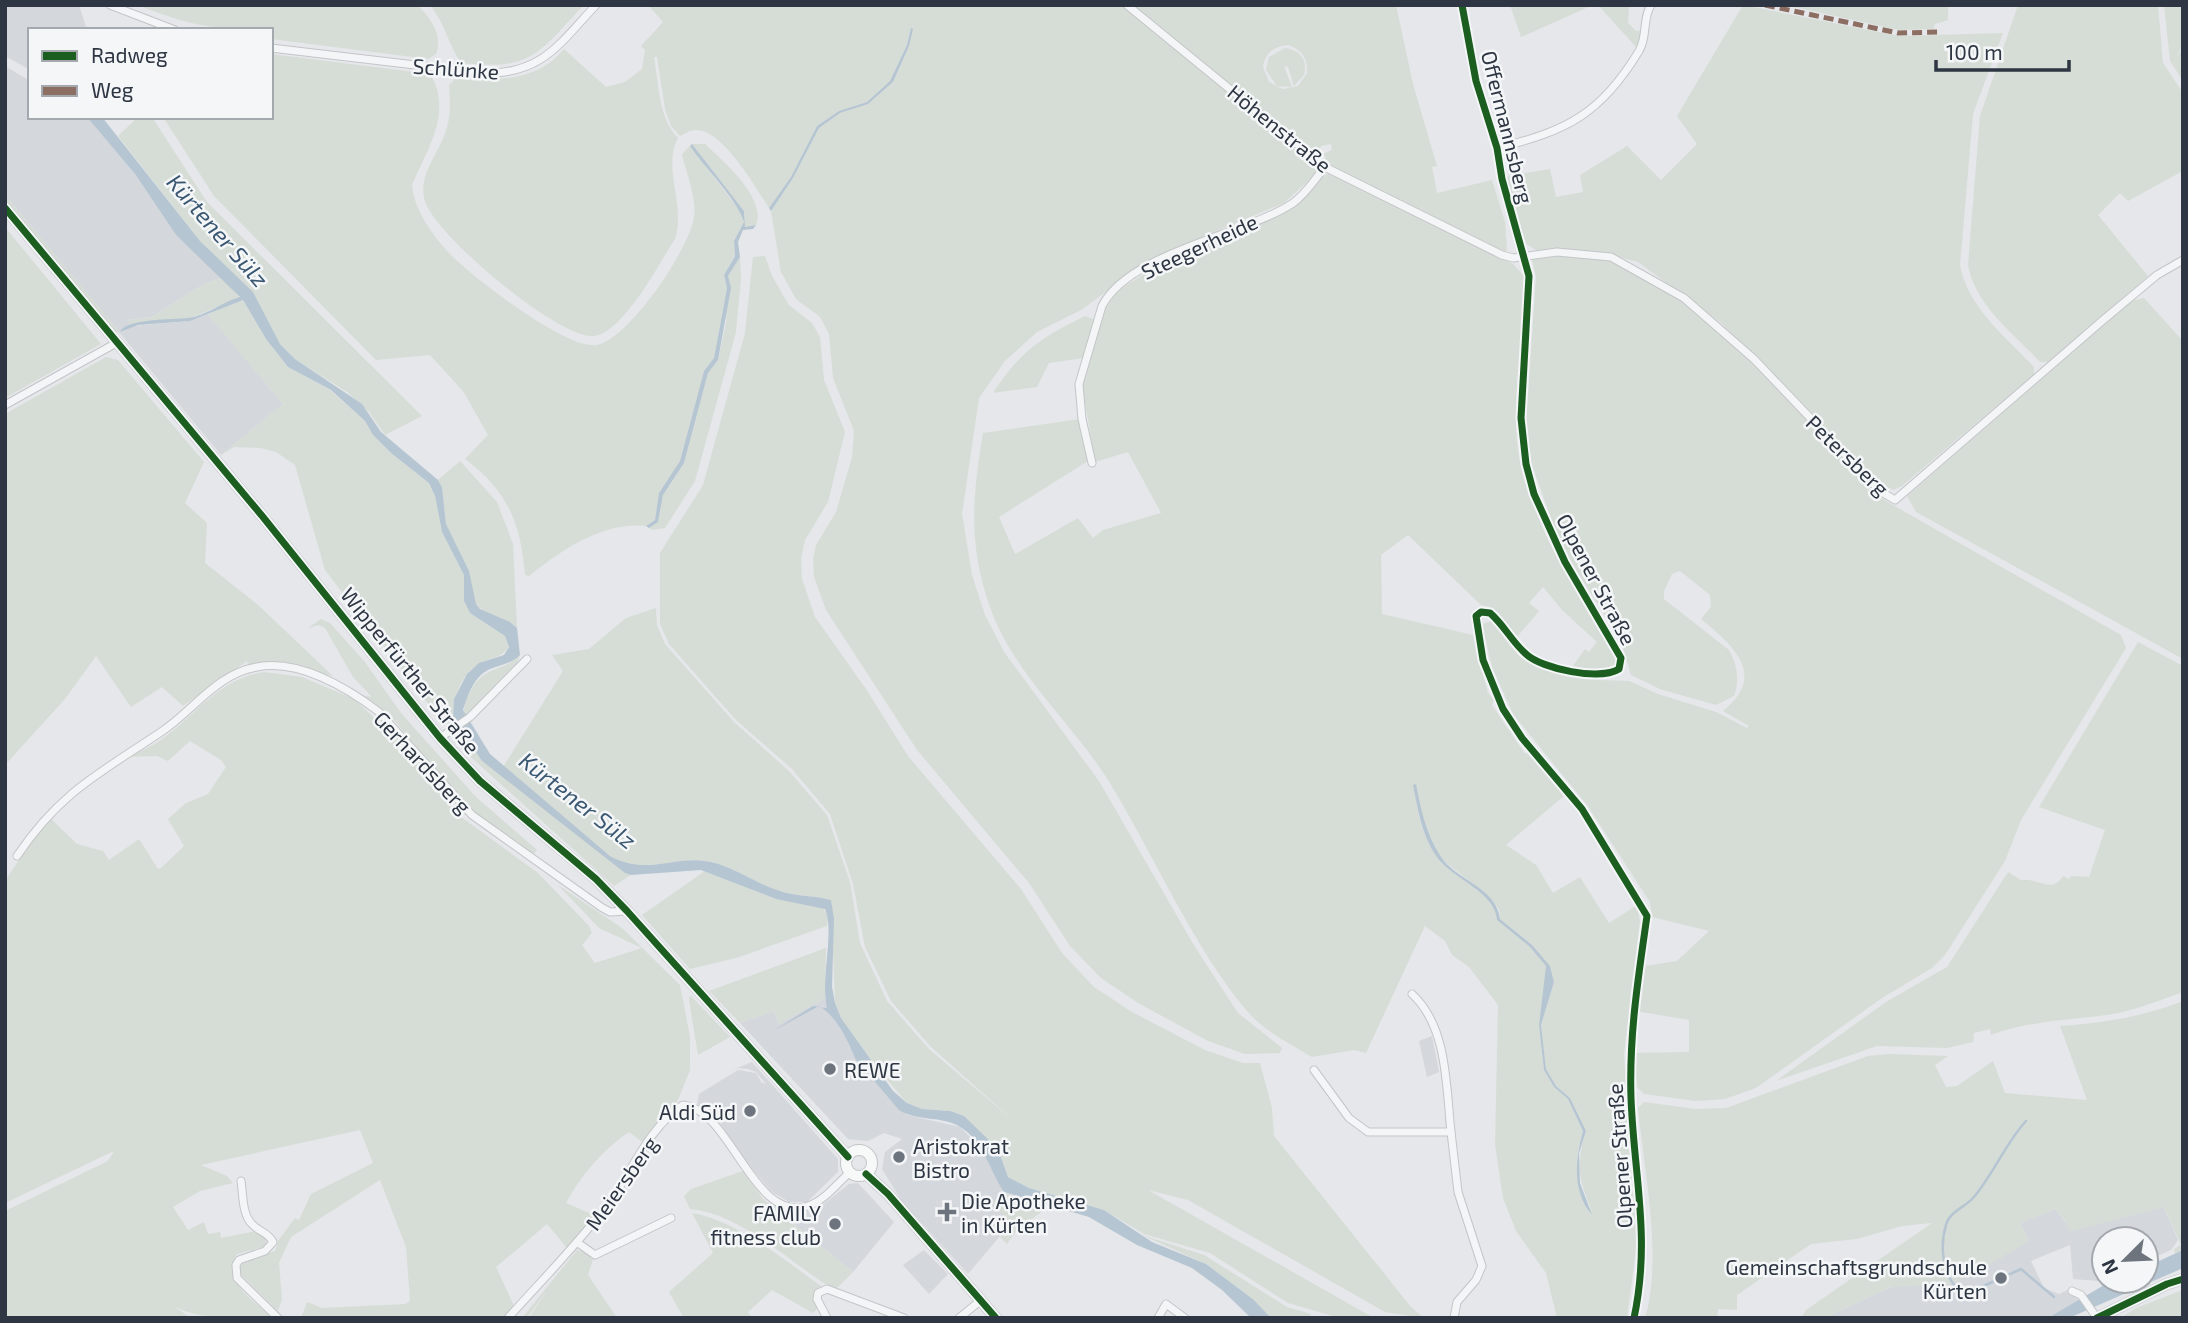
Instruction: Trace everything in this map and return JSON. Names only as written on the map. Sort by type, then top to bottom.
[{"type":"main road","name":"Wipperfürther Straße","points":[[5,208],[327,595],[440,738],[480,781],[596,879],[848,1157]]},
{"type":"main road","points":[[859,1150],[868,1154],[872,1164],[866,1174],[856,1176],[850,1172],[848,1157],[859,1150]]},
{"type":"main road","points":[[866,1174],[888,1195],[996,1318]]},
{"type":"main road","points":[[2096,1316],[2183,1279]]},
{"type":"street","points":[[110,5],[170,28]]},
{"type":"street","name":"Schlünke","points":[[273,48],[484,73],[506,72],[529,66],[550,54],[596,5]]},
{"type":"street","name":"Höhenstraße","points":[[1127,5],[1325,167],[1502,255],[1525,256]]},
{"type":"street","name":"Offermannsberg","points":[[1462,5],[1476,81],[1497,148],[1502,179],[1525,256]]},
{"type":"street","name":"Offermannsberg","points":[[1497,148],[1544,135],[1599,106],[1640,50],[1646,34],[1646,14],[1651,5]]},
{"type":"street","name":"Steegerheide","points":[[1092,463],[1082,419],[1079,384],[1102,306],[1109,295],[1125,281],[1171,254],[1285,207],[1303,194],[1325,167]]},
{"type":"street","name":"Petersberg","points":[[1525,256],[1585,252],[1611,257],[1684,298],[1754,359],[1880,491],[1895,500],[2110,313],[2157,275],[2183,260]]},
{"type":"street","name":"Olpener Straße","points":[[1525,256],[1530,290],[1521,418],[1525,464],[1534,494],[1565,562],[1619,651],[1619,670],[1602,675],[1546,665],[1526,655],[1490,613],[1481,612],[1476,622],[1483,660],[1503,709],[1522,738],[1582,809],[1647,916],[1632,1012],[1631,1101],[1644,1246],[1634,1318]]},
{"type":"street","points":[[5,405],[118,342]]},
{"type":"street","name":"Wipperfürther Straße","points":[[440,738],[470,717],[527,659]]},
{"type":"street","name":"Gerhardsberg","points":[[17,856],[40,823],[81,784],[163,731],[213,687],[242,671],[269,666],[305,671],[361,699],[379,712],[472,815],[601,907],[610,912],[627,911]]},
{"type":"street","points":[[1412,994],[1425,1006],[1434,1027],[1445,1076],[1458,1192],[1482,1266],[1476,1280],[1457,1303],[1454,1318]]},
{"type":"street","points":[[1314,1070],[1349,1118],[1368,1132],[1451,1132]]},
{"type":"street","name":"Meiersberg","points":[[508,1318],[578,1243],[611,1200],[634,1161],[674,1111],[683,1105],[694,1107],[708,1116],[743,1165],[772,1197],[787,1206],[796,1208],[814,1203],[850,1172]]},
{"type":"street","points":[[241,1181],[247,1216],[273,1242],[265,1251],[239,1260],[235,1271],[237,1278],[278,1318]]},
{"type":"street","name":"Meiersberg","points":[[578,1243],[594,1255],[671,1217]]},
{"type":"street","points":[[827,1318],[817,1295],[827,1289],[904,1318]]},
{"type":"street","points":[[2072,1292],[2081,1295],[2096,1316]]},
{"type":"street","points":[[959,1318],[980,1301]]},
{"type":"street","points":[[1158,1318],[1166,1304],[1185,1318]]},
{"type":"shaded area","points":[[5,5],[79,5],[86,28],[28,28],[28,69],[5,56]]},
{"type":"shaded area","points":[[138,5],[417,5],[434,27],[438,47],[436,54],[428,59],[273,39],[273,28],[226,28],[173,18]]},
{"type":"shaded area","points":[[430,5],[584,5],[544,47],[532,55],[519,61],[485,65],[461,63]]},
{"type":"shaded area","points":[[648,5],[1123,5],[1316,164],[1316,174],[1284,203],[1197,239],[1129,275],[1081,310],[1037,332],[1005,361],[979,398],[962,514],[972,575],[985,615],[1004,652],[1099,781],[1195,947],[1238,1013],[1282,1048],[1280,1053],[1245,1054],[1208,1041],[1138,1003],[1101,978],[1070,946],[1029,883],[917,750],[826,610],[814,577],[813,559],[816,545],[836,512],[852,457],[854,431],[833,378],[829,334],[820,317],[796,299],[781,272],[771,211],[793,178],[819,128],[840,113],[868,104],[893,82],[909,46],[911,29],[907,45],[890,81],[867,102],[839,111],[817,126],[791,177],[769,208],[747,174],[716,139],[705,132],[695,130],[680,136],[671,126],[665,109],[657,57],[654,57],[663,111],[671,130],[678,138],[672,161],[678,226],[675,239],[640,295],[617,323],[605,332],[594,336],[577,333],[527,303],[472,258],[432,214],[424,198],[423,188],[427,170],[447,127],[450,112],[449,85],[457,77],[515,77],[541,68],[564,49],[606,87],[625,82],[642,69],[645,50],[641,46],[663,22]]},
{"type":"shaded area","points":[[1134,5],[1396,5],[1413,84],[1437,166],[1432,167],[1437,193],[1492,180],[1505,222],[1507,250],[1504,252],[1326,163],[1325,156],[1321,155],[1332,150],[1331,144],[1321,146],[1317,155],[1265,117]],"holes":[[[1288,45],[1303,55],[1307,73],[1298,86],[1283,89],[1269,82],[1263,67],[1268,54],[1278,47]]]},
{"type":"shaded area","points":[[1510,5],[1593,5],[1521,37]]},
{"type":"shaded area","points":[[1598,5],[1629,5],[1628,23],[1636,31],[1642,30],[1637,48]]},
{"type":"shaded area","points":[[1743,5],[1899,36],[2003,33],[1973,114],[1960,265],[1964,280],[1979,308],[2034,367],[2034,374],[1902,486],[1893,490],[1877,481],[1721,323],[1638,262],[1597,251],[1536,250],[1526,244],[1505,177],[1550,169],[1556,197],[1583,192],[1580,175],[1627,146],[1661,180],[1697,144],[1677,116]]},
{"type":"shaded area","points":[[1785,5],[1948,5],[1948,20],[1935,24],[1934,29],[1899,30]]},
{"type":"shaded area","points":[[2018,5],[2158,5],[2163,63],[2183,93],[2183,171],[2128,201],[2120,193],[2098,215],[2148,276],[2048,362],[2040,362],[1996,318],[1978,293],[1968,265],[1980,116]]},
{"type":"shaded area","points":[[2164,5],[2183,5],[2183,45],[2176,57],[2183,48],[2183,81],[2170,61]]},
{"type":"shaded area","points":[[1285,48],[1299,53],[1305,65],[1304,75],[1294,86],[1288,67],[1284,66],[1292,87],[1277,86],[1266,70],[1269,57]]},
{"type":"shaded area","points":[[273,54],[430,74],[439,102],[439,116],[431,143],[412,185],[416,204],[425,222],[450,254],[520,310],[565,336],[583,344],[597,345],[610,339],[641,310],[682,249],[695,210],[682,154],[690,146],[741,212],[744,222],[734,241],[735,255],[724,275],[727,288],[714,358],[704,371],[680,461],[659,493],[655,520],[646,526],[614,528],[584,539],[529,576],[525,575],[520,539],[509,509],[492,483],[465,459],[488,435],[463,391],[430,355],[376,360],[214,196],[164,119],[273,119]]},
{"type":"shaded area","points":[[5,66],[28,80],[28,119],[90,120],[135,174],[176,235],[222,278],[202,285],[152,317],[128,320],[133,326],[190,321],[208,314],[283,404],[221,455],[5,195]]},
{"type":"shaded area","points":[[136,119],[153,119],[207,202],[422,416],[385,435],[369,412],[347,392],[295,359],[280,344],[223,264],[200,241],[118,136]]},
{"type":"shaded area","points":[[692,144],[705,144],[741,180],[755,203],[758,214],[756,225],[745,227],[744,211]]},
{"type":"shaded area","points":[[1328,173],[1513,264],[1525,277],[1526,294],[1516,414],[1520,462],[1547,538],[1610,643],[1615,665],[1598,671],[1573,666],[1585,649],[1589,652],[1597,642],[1562,610],[1543,587],[1529,603],[1539,611],[1517,637],[1493,608],[1481,605],[1408,535],[1381,555],[1382,614],[1473,635],[1488,693],[1494,700],[1492,705],[1525,754],[1529,752],[1565,795],[1506,845],[1536,865],[1553,893],[1580,877],[1609,923],[1637,905],[1640,921],[1624,1054],[1637,1242],[1627,1318],[1557,1318],[1546,1273],[1516,1231],[1503,1198],[1495,1144],[1498,1005],[1469,967],[1452,955],[1445,941],[1425,926],[1366,1053],[1354,1050],[1312,1057],[1269,1031],[1247,1011],[1227,986],[1191,929],[1108,780],[1014,656],[991,610],[978,565],[974,522],[976,480],[983,433],[1080,419],[1088,461],[999,517],[1015,554],[1078,518],[1093,538],[1103,530],[1161,513],[1128,452],[1095,462],[1082,384],[1108,301],[1115,292],[1172,257],[1276,214]],"holes":[[[1414,785],[1423,822],[1441,859],[1485,893],[1499,909],[1500,919],[1532,945],[1550,967],[1554,982],[1541,1025],[1546,1069],[1556,1086],[1570,1098],[1586,1131],[1580,1154],[1580,1173],[1593,1214],[1579,1183],[1577,1165],[1583,1131],[1568,1099],[1554,1087],[1544,1070],[1539,1025],[1547,966],[1530,947],[1497,920],[1490,902],[1448,869],[1435,854],[1422,826]]]},
{"type":"shaded area","points":[[5,195],[119,331],[116,333],[5,201]]},
{"type":"shaded area","points":[[5,227],[101,344],[5,398]]},
{"type":"shaded area","points":[[765,256],[772,276],[789,305],[812,323],[820,337],[824,380],[845,432],[828,502],[805,540],[801,559],[802,579],[815,617],[866,689],[908,756],[1021,889],[1062,953],[1094,987],[1132,1012],[1205,1050],[1243,1063],[1260,1063],[1272,1108],[1274,1136],[1411,1307],[1424,1318],[1385,1312],[1188,1200],[1148,1190],[1374,1318],[1340,1318],[1288,1303],[1210,1253],[1144,1234],[1104,1210],[1029,1188],[1008,1177],[998,1149],[950,1111],[922,1109],[907,1103],[871,1061],[841,1018],[835,1003],[831,900],[784,892],[711,862],[697,860],[638,865],[610,856],[503,767],[563,671],[552,655],[589,649],[626,618],[656,608],[657,625],[665,644],[734,722],[789,771],[827,815],[850,882],[860,943],[887,1001],[929,1049],[1015,1122],[930,1046],[891,1001],[865,947],[853,884],[830,814],[792,769],[736,720],[669,644],[660,624],[660,553],[703,485],[745,333],[753,257]]},
{"type":"shaded area","points":[[1569,256],[1598,258],[1616,263],[1652,281],[1686,304],[1751,360],[1865,484],[1886,501],[2121,635],[2126,648],[2021,820],[2005,861],[1945,955],[1932,968],[1882,998],[1756,1088],[1725,1099],[1696,1101],[1644,1094],[1637,1087],[1633,1053],[1689,1052],[1689,1020],[1636,1011],[1645,966],[1677,961],[1709,931],[1652,917],[1650,902],[1587,805],[1513,714],[1492,667],[1482,624],[1492,621],[1519,656],[1536,667],[1599,680],[1629,681],[1658,694],[1716,712],[1747,728],[1749,726],[1723,711],[1736,698],[1743,685],[1744,673],[1735,651],[1701,619],[1711,607],[1710,595],[1680,571],[1672,574],[1664,591],[1664,599],[1729,650],[1732,656],[1736,667],[1736,690],[1734,696],[1716,705],[1660,689],[1631,675],[1621,640],[1573,566],[1554,527],[1531,462],[1526,421],[1536,277],[1532,259]]},
{"type":"shaded area","points":[[740,257],[736,332],[695,481],[665,528],[652,530],[649,528],[658,522],[663,495],[684,463],[708,373],[718,360],[726,323],[728,276]]},
{"type":"shaded area","points":[[222,278],[240,298],[190,318],[131,324],[128,320],[152,317],[202,285]]},
{"type":"shaded area","points":[[2144,298],[2183,341],[2183,659],[1916,512],[1907,496],[2131,301]]},
{"type":"shaded area","points":[[243,300],[266,339],[288,367],[330,390],[365,421],[373,435],[391,453],[429,483],[435,496],[442,532],[464,575],[464,601],[470,613],[505,636],[509,647],[467,674],[455,699],[455,722],[441,725],[429,705],[325,570],[295,465],[276,452],[261,448],[234,447],[221,455],[283,404],[208,315],[226,305]]},
{"type":"shaded area","points":[[1085,316],[1096,320],[1084,358],[1049,363],[1037,387],[993,393],[1013,366],[1033,347]]},
{"type":"shaded area","points":[[106,357],[118,360],[204,462],[185,503],[207,523],[205,563],[257,604],[333,676],[280,663],[248,665],[247,661],[183,706],[162,687],[131,707],[96,656],[65,699],[5,765],[5,414]]},
{"type":"shaded area","points":[[460,461],[497,502],[513,544],[517,628],[485,612],[476,604],[446,524],[442,487],[438,480]]},
{"type":"shaded area","points":[[321,619],[330,623],[365,662],[401,713],[476,797],[537,850],[534,854],[474,812],[450,789],[395,721],[361,695],[372,697],[353,677],[325,628],[319,625],[308,628]]},
{"type":"shaded area","points":[[2138,642],[2183,666],[2183,992],[2110,1015],[2031,1024],[1991,1035],[1990,1029],[1974,1033],[1973,1042],[1947,1048],[1877,1046],[1776,1081],[1886,1002],[1947,967],[2008,872],[2021,880],[2049,885],[2058,882],[2063,876],[2069,879],[2071,876],[2089,877],[2105,830],[2039,807]]},
{"type":"shaded area","points":[[520,655],[504,681],[464,716],[466,700],[474,684],[486,673],[506,665]]},
{"type":"shaded area","points":[[264,672],[302,677],[354,699],[399,741],[457,814],[538,873],[589,926],[592,933],[582,945],[595,963],[642,948],[599,928],[558,885],[622,928],[680,985],[690,1037],[690,1070],[676,1105],[645,1144],[629,1132],[585,1173],[566,1203],[594,1215],[567,1248],[547,1224],[496,1267],[514,1306],[506,1318],[301,1318],[307,1302],[322,1308],[405,1304],[410,1301],[406,1247],[380,1180],[291,1237],[279,1263],[282,1299],[278,1311],[241,1275],[240,1266],[247,1260],[275,1251],[278,1241],[295,1218],[299,1220],[311,1194],[373,1163],[360,1130],[201,1165],[227,1176],[233,1183],[200,1191],[173,1207],[188,1230],[204,1222],[208,1234],[220,1232],[221,1238],[256,1231],[266,1238],[266,1246],[237,1254],[233,1273],[241,1289],[272,1318],[209,1316],[175,1307],[188,1316],[212,1318],[5,1318],[5,1211],[108,1161],[114,1151],[5,1203],[5,881],[50,818],[77,844],[103,851],[109,860],[139,839],[158,869],[161,868],[184,846],[168,819],[186,803],[208,794],[226,767],[221,760],[190,741],[168,761],[157,756],[128,757],[162,739],[234,681]]},
{"type":"shaded area","points":[[462,728],[482,761],[631,875],[614,886],[454,742]]},
{"type":"shaded area","points":[[705,871],[776,899],[821,906],[828,915],[827,926],[736,958],[690,969],[642,915]]},
{"type":"shaded area","points":[[826,948],[825,998],[779,1024],[774,1011],[740,1023],[709,991]]},
{"type":"shaded area","points":[[690,995],[730,1037],[698,1055],[689,1000]]},
{"type":"shaded area","points":[[825,998],[828,1009],[820,1005],[829,1011],[854,1050],[856,1060],[887,1096],[907,1115],[960,1127],[983,1150],[1004,1192],[993,1203],[1011,1223],[968,1274],[901,1200],[882,1169],[885,1152],[902,1139],[884,1133],[868,1141],[848,1139],[740,1023],[774,1011],[779,1024]]},
{"type":"shaded area","points":[[2183,1001],[2183,1250],[2175,1254],[2174,1249],[2181,1245],[2164,1207],[2069,1232],[2065,1220],[2055,1209],[2020,1223],[2029,1241],[1971,1276],[1949,1284],[1891,1287],[1824,1318],[1801,1318],[1806,1310],[1932,1223],[1902,1226],[1857,1239],[1811,1244],[1737,1295],[1737,1310],[1718,1309],[1717,1318],[1645,1318],[1650,1294],[1652,1242],[1638,1108],[1644,1102],[1696,1109],[1726,1108],[1868,1056],[1889,1054],[1948,1056],[1935,1065],[1946,1087],[1957,1086],[1993,1061],[2005,1093],[2087,1100],[2060,1026],[2123,1018]]},
{"type":"shaded area","points":[[1432,1036],[1439,1072],[1427,1077],[1419,1041]]},
{"type":"shaded area","points":[[752,1062],[838,1159],[838,1172],[807,1202],[789,1202],[771,1191],[741,1156],[719,1121],[697,1104],[699,1094],[738,1070],[756,1073],[762,1083],[766,1084],[756,1072],[748,1069],[738,1068],[727,1072]]},
{"type":"shaded area","points":[[743,1171],[763,1199],[853,1272],[835,1290],[747,1230],[709,1213],[690,1209],[684,1196],[691,1189]]},
{"type":"shaded area","points":[[858,1183],[894,1222],[853,1272],[767,1202],[802,1213],[820,1207],[849,1184]]},
{"type":"shaded area","points":[[1004,1192],[1048,1207],[1017,1230],[1007,1244],[1000,1237],[1011,1223],[992,1203]]},
{"type":"shaded area","points":[[2164,1207],[2178,1240],[2171,1250],[2160,1255],[2160,1225],[2094,1225]]},
{"type":"shaded area","points":[[2055,1209],[2070,1231],[2090,1226],[2090,1280],[2073,1279],[2070,1245],[2031,1261],[2044,1288],[2059,1294],[2070,1289],[2079,1301],[2048,1318],[1824,1318],[1891,1287],[2029,1241],[2020,1223]]},
{"type":"shaded area","points":[[692,1213],[726,1224],[743,1233],[822,1287],[814,1301],[818,1308],[813,1313],[772,1290],[748,1312],[752,1318],[684,1318],[669,1292],[713,1253]]},
{"type":"shaded area","points":[[1142,1235],[1204,1255],[1287,1307],[1311,1314],[1309,1318],[1271,1318],[1254,1300],[1206,1264]]},
{"type":"shaded area","points":[[577,1250],[586,1253],[593,1260],[588,1275],[617,1318],[529,1318],[547,1290],[527,1318],[522,1318]]},
{"type":"shaded area","points":[[924,1250],[948,1274],[929,1294],[903,1265]]},
{"type":"shaded area","points":[[2183,1290],[2183,1318],[2121,1318],[2136,1308]]},
{"type":"water","points":[[911,28],[909,46],[893,82],[868,104],[840,113],[819,128],[793,178],[771,211],[769,208],[791,177],[817,126],[839,111],[867,102],[890,81],[907,45]]},
{"type":"water","points":[[89,119],[104,119],[200,241],[253,292],[280,344],[295,359],[362,404],[381,432],[438,480],[442,487],[446,524],[469,571],[476,604],[480,609],[510,622],[517,628],[520,655],[484,672],[472,686],[463,710],[490,754],[610,856],[638,865],[697,860],[711,862],[784,892],[831,900],[834,919],[832,987],[835,1003],[841,1018],[893,1091],[907,1103],[922,1109],[950,1111],[964,1116],[998,1149],[1008,1177],[1029,1188],[1104,1210],[1152,1242],[1206,1264],[1254,1300],[1271,1318],[1251,1318],[1222,1290],[1192,1268],[1137,1245],[1089,1217],[1004,1192],[971,1135],[952,1123],[899,1110],[856,1060],[837,1023],[821,1007],[827,1008],[825,984],[829,930],[825,909],[776,899],[701,870],[631,875],[625,873],[482,761],[453,718],[454,699],[467,674],[479,663],[504,655],[509,647],[505,636],[470,613],[464,601],[464,575],[442,532],[435,496],[429,483],[391,453],[373,435],[365,421],[331,390],[288,367],[266,339],[243,300],[190,321],[138,325],[120,332],[124,327],[140,322],[195,317],[240,297],[176,235],[135,174]]},
{"type":"water","points":[[692,144],[744,211],[745,227],[756,225],[753,229],[743,230],[738,242],[740,257],[728,276],[731,288],[718,360],[708,373],[684,463],[663,495],[658,522],[649,528],[646,526],[655,520],[659,493],[680,461],[704,371],[714,358],[727,288],[724,275],[735,256],[734,241],[744,222],[728,194],[690,146]]},
{"type":"water","points":[[1416,784],[1428,831],[1441,857],[1492,899],[1500,919],[1532,945],[1550,966],[1554,982],[1541,1025],[1546,1069],[1556,1086],[1570,1098],[1586,1131],[1579,1153],[1580,1183],[1592,1215],[1578,1186],[1578,1153],[1583,1131],[1568,1099],[1554,1087],[1544,1070],[1539,1025],[1546,966],[1530,947],[1497,920],[1490,902],[1448,869],[1435,854],[1419,816],[1413,785]]},
{"type":"water","points":[[813,1006],[818,1007],[773,1031]]},
{"type":"water","points":[[2183,1250],[2183,1268],[2160,1278],[2160,1261]]},
{"type":"water","points":[[2090,1293],[2121,1295],[2069,1318],[2048,1318]]},
{"type":"waterway","points":[[2026,1121],[1973,1198],[1948,1220],[1943,1241],[1945,1266],[1956,1287],[1979,1288],[2021,1269],[2054,1297]]},
{"type":"marked path","points":[[1765,5],[1898,33],[1939,32]]},
{"type":"cycle path","points":[[1462,5],[1476,81],[1497,148],[1502,179],[1529,276],[1521,418],[1526,464],[1534,494],[1565,562],[1621,658],[1619,669],[1599,674],[1557,669],[1526,654],[1490,613],[1481,612],[1476,616],[1483,660],[1503,709],[1522,738],[1582,809],[1647,916],[1631,1052],[1631,1098],[1641,1234],[1639,1289],[1634,1318]]},
{"type":"cycle path","points":[[5,208],[263,517],[440,738],[480,781],[596,879],[848,1157]]},
{"type":"cycle path","points":[[866,1174],[888,1194],[996,1318]]},
{"type":"cycle path","points":[[2097,1318],[2183,1279]]},
{"type":"place","name":"REWE","points":[[830,1069]]},
{"type":"place","name":"Aldi Süd","points":[[750,1111]]},
{"type":"place","name":"Aristokrat Bistro","points":[[899,1157]]},
{"type":"place","name":"Die Apotheke in Kürten","points":[[947,1212]]},
{"type":"place","name":"FAMILY fitness club","points":[[835,1224]]},
{"type":"place","name":"Gemeinschaftsgrundschule Kürten","points":[[2001,1278]]},
{"type":"water label","name":"Kürtener Sülz","points":[[218,230]]},
{"type":"water label","name":"Kürtener Sülz","points":[[578,800]]}]
